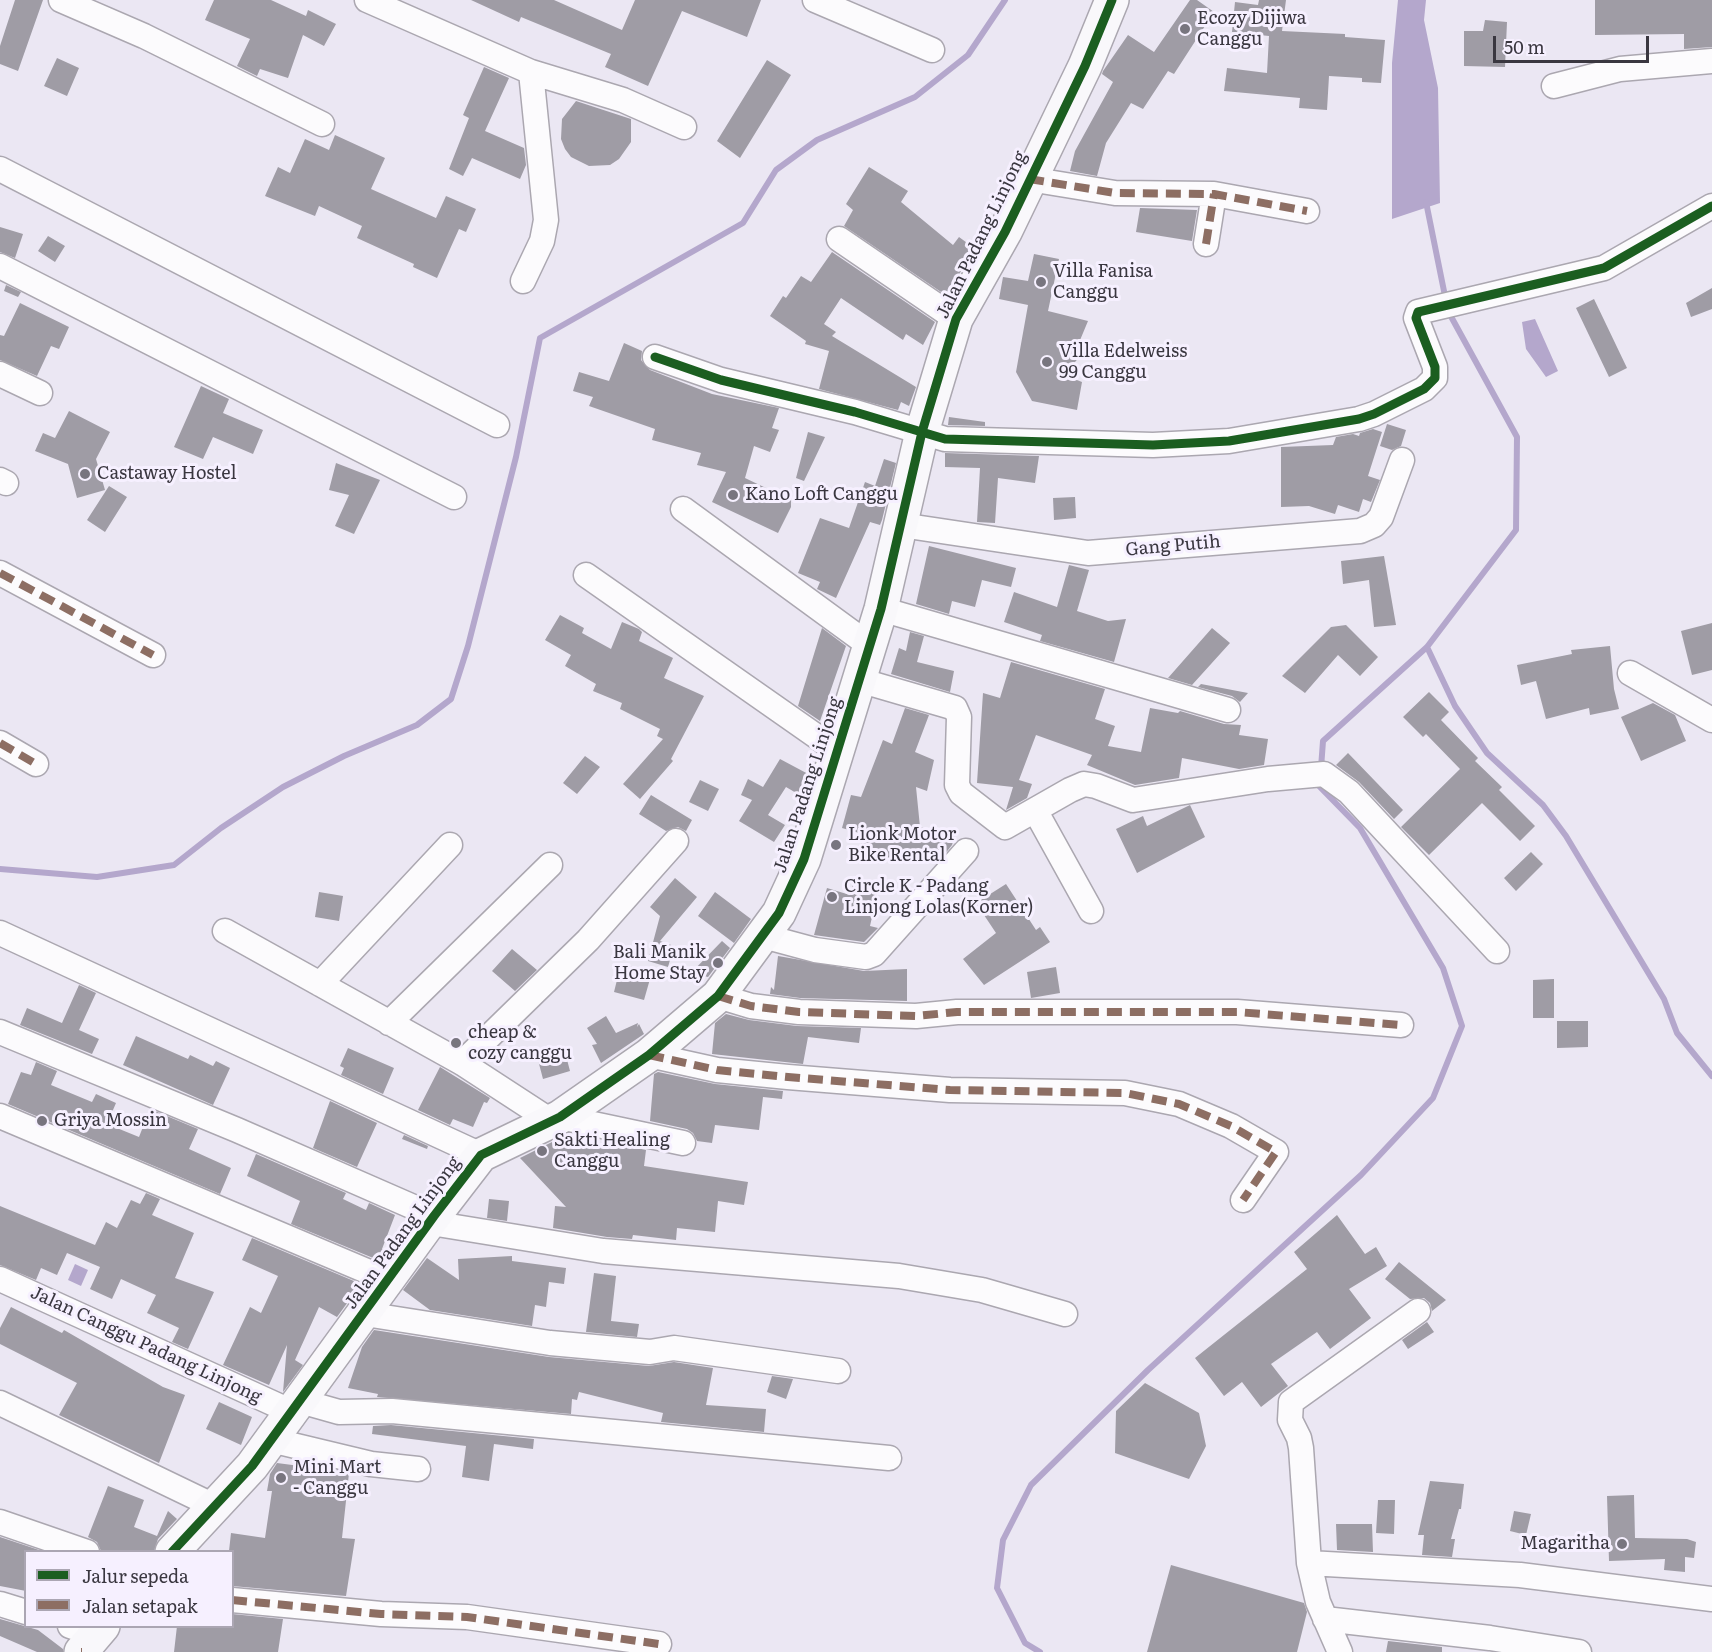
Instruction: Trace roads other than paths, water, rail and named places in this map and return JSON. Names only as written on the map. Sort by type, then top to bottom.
[{"type":"street","points":[[61,0],[144,36],[322,124]]},
{"type":"street","points":[[367,0],[531,72],[623,100],[684,127]]},
{"type":"street","points":[[815,0],[932,50]]},
{"type":"street","name":"Jalan Padang Linjong","points":[[173,1550],[252,1466],[481,1155],[556,1119],[649,1055],[718,996],[779,913],[804,859],[881,609],[922,432],[956,319],[1005,232],[1085,66],[1112,0]]},
{"type":"street","points":[[1554,86],[1584,80],[1613,70],[1712,61]]},
{"type":"street","points":[[523,281],[542,241],[546,220],[531,72]]},
{"type":"street","points":[[0,169],[497,425]]},
{"type":"street","points":[[1029,179],[1115,193],[1214,194],[1307,211]]},
{"type":"street","points":[[1206,244],[1214,194]]},
{"type":"street","points":[[655,357],[721,380],[855,412],[945,439],[1153,445],[1229,441],[1359,419],[1424,389],[1435,378],[1435,367],[1416,318],[1418,312],[1604,268],[1712,206]]},
{"type":"street","points":[[839,239],[956,319]]},
{"type":"street","points":[[0,266],[454,497]]},
{"type":"street","points":[[0,375],[40,393]]},
{"type":"street","name":"Gang Putih","points":[[901,525],[1088,553],[1360,531],[1374,525],[1381,517],[1402,460]]},
{"type":"street","points":[[682,509],[869,645]]},
{"type":"street","points":[[0,573],[153,655]]},
{"type":"street","points":[[586,575],[836,750]]},
{"type":"street","points":[[881,609],[1228,710]]},
{"type":"street","points":[[1630,673],[1712,720]]},
{"type":"street","points":[[859,680],[955,708],[959,717],[955,777],[961,793],[1005,827],[1084,784],[1096,786],[1133,800],[1268,779],[1324,774],[1349,792],[1497,951]]},
{"type":"street","points":[[0,743],[36,764]]},
{"type":"street","points":[[1035,810],[1091,911]]},
{"type":"street","points":[[462,1063],[588,940],[644,881],[676,841]]},
{"type":"street","points":[[320,984],[450,845]]},
{"type":"street","points":[[763,936],[815,950],[866,957],[874,954],[966,850]]},
{"type":"street","points":[[389,1023],[550,866]]},
{"type":"street","points":[[225,931],[462,1063],[556,1119],[683,1143]]},
{"type":"street","points":[[0,933],[481,1155]]},
{"type":"street","points":[[718,996],[751,1006],[799,1012],[916,1016],[957,1012],[1237,1012],[1401,1025]]},
{"type":"street","points":[[0,1032],[237,1130],[432,1219],[603,1251],[899,1276],[982,1290],[1065,1314]]},
{"type":"street","points":[[649,1055],[717,1070],[788,1077],[950,1090],[1125,1093],[1179,1104],[1231,1126],[1276,1152],[1243,1200]]},
{"type":"street","points":[[0,1116],[388,1280]]},
{"type":"street","name":"Jalan Canggu Padang Linjong","points":[[0,1279],[296,1406],[339,1412],[392,1411],[890,1458]]},
{"type":"street","points":[[1340,1652],[1318,1602],[1309,1563],[1301,1448],[1290,1420],[1291,1402],[1418,1311]]},
{"type":"street","points":[[364,1314],[550,1343],[650,1352],[674,1348],[838,1371]]},
{"type":"street","points":[[0,1403],[214,1506]]},
{"type":"street","points":[[271,1440],[371,1464],[418,1470]]},
{"type":"street","points":[[0,1522],[84,1550]]},
{"type":"street","points":[[1309,1563],[1520,1575],[1712,1599]]},
{"type":"street","points":[[234,1600],[381,1614],[467,1617],[659,1644]]},
{"type":"street","points":[[0,1604],[24,1611]]},
{"type":"street","points":[[1325,1620],[1490,1638],[1579,1652]]},
{"type":"waterway","points":[[0,869],[97,877],[174,865],[221,828],[283,787],[344,756],[417,725],[451,699],[468,646],[516,457],[540,338],[743,223],[776,170],[817,140],[915,97],[968,55],[1005,0]]},
{"type":"waterway","points":[[1426,202],[1446,301]]},
{"type":"waterway","points":[[1321,768],[1323,741],[1427,647],[1516,530],[1517,437],[1448,311]]},
{"type":"waterway","points":[[1427,647],[1455,706],[1487,753],[1543,805],[1566,836],[1664,999],[1677,1033],[1712,1076]]},
{"type":"waterway","points":[[1040,1652],[1025,1643],[997,1588],[1003,1540],[1031,1485],[1148,1370],[1361,1175],[1433,1098],[1462,1026],[1443,968],[1360,828],[1319,786],[1320,781]]},
{"type":"place","name":"Ecozy Dijiwa Canggu","points":[[1185,29]]},
{"type":"place","name":"Villa Fanisa Canggu","points":[[1041,282]]},
{"type":"place","name":"Villa Edelweiss 99 Canggu","points":[[1047,362]]},
{"type":"place","name":"Castaway Hostel","points":[[85,474]]},
{"type":"place","name":"Kano Loft Canggu","points":[[733,495]]},
{"type":"place","name":"Lionk Motor Bike Rental","points":[[836,845]]},
{"type":"place","name":"Circle K - Padang Linjong Lolas(Korner)","points":[[832,897]]},
{"type":"place","name":"Bali Manik Home Stay","points":[[718,963]]},
{"type":"place","name":"cheap & cozy canggu","points":[[456,1043]]},
{"type":"place","name":"Griya Mossin","points":[[42,1121]]},
{"type":"place","name":"Sakti Healing Canggu","points":[[542,1151]]},
{"type":"place","name":"Mini Mart - Canggu","points":[[281,1478]]},
{"type":"place","name":"Magaritha","points":[[1622,1544]]}]
